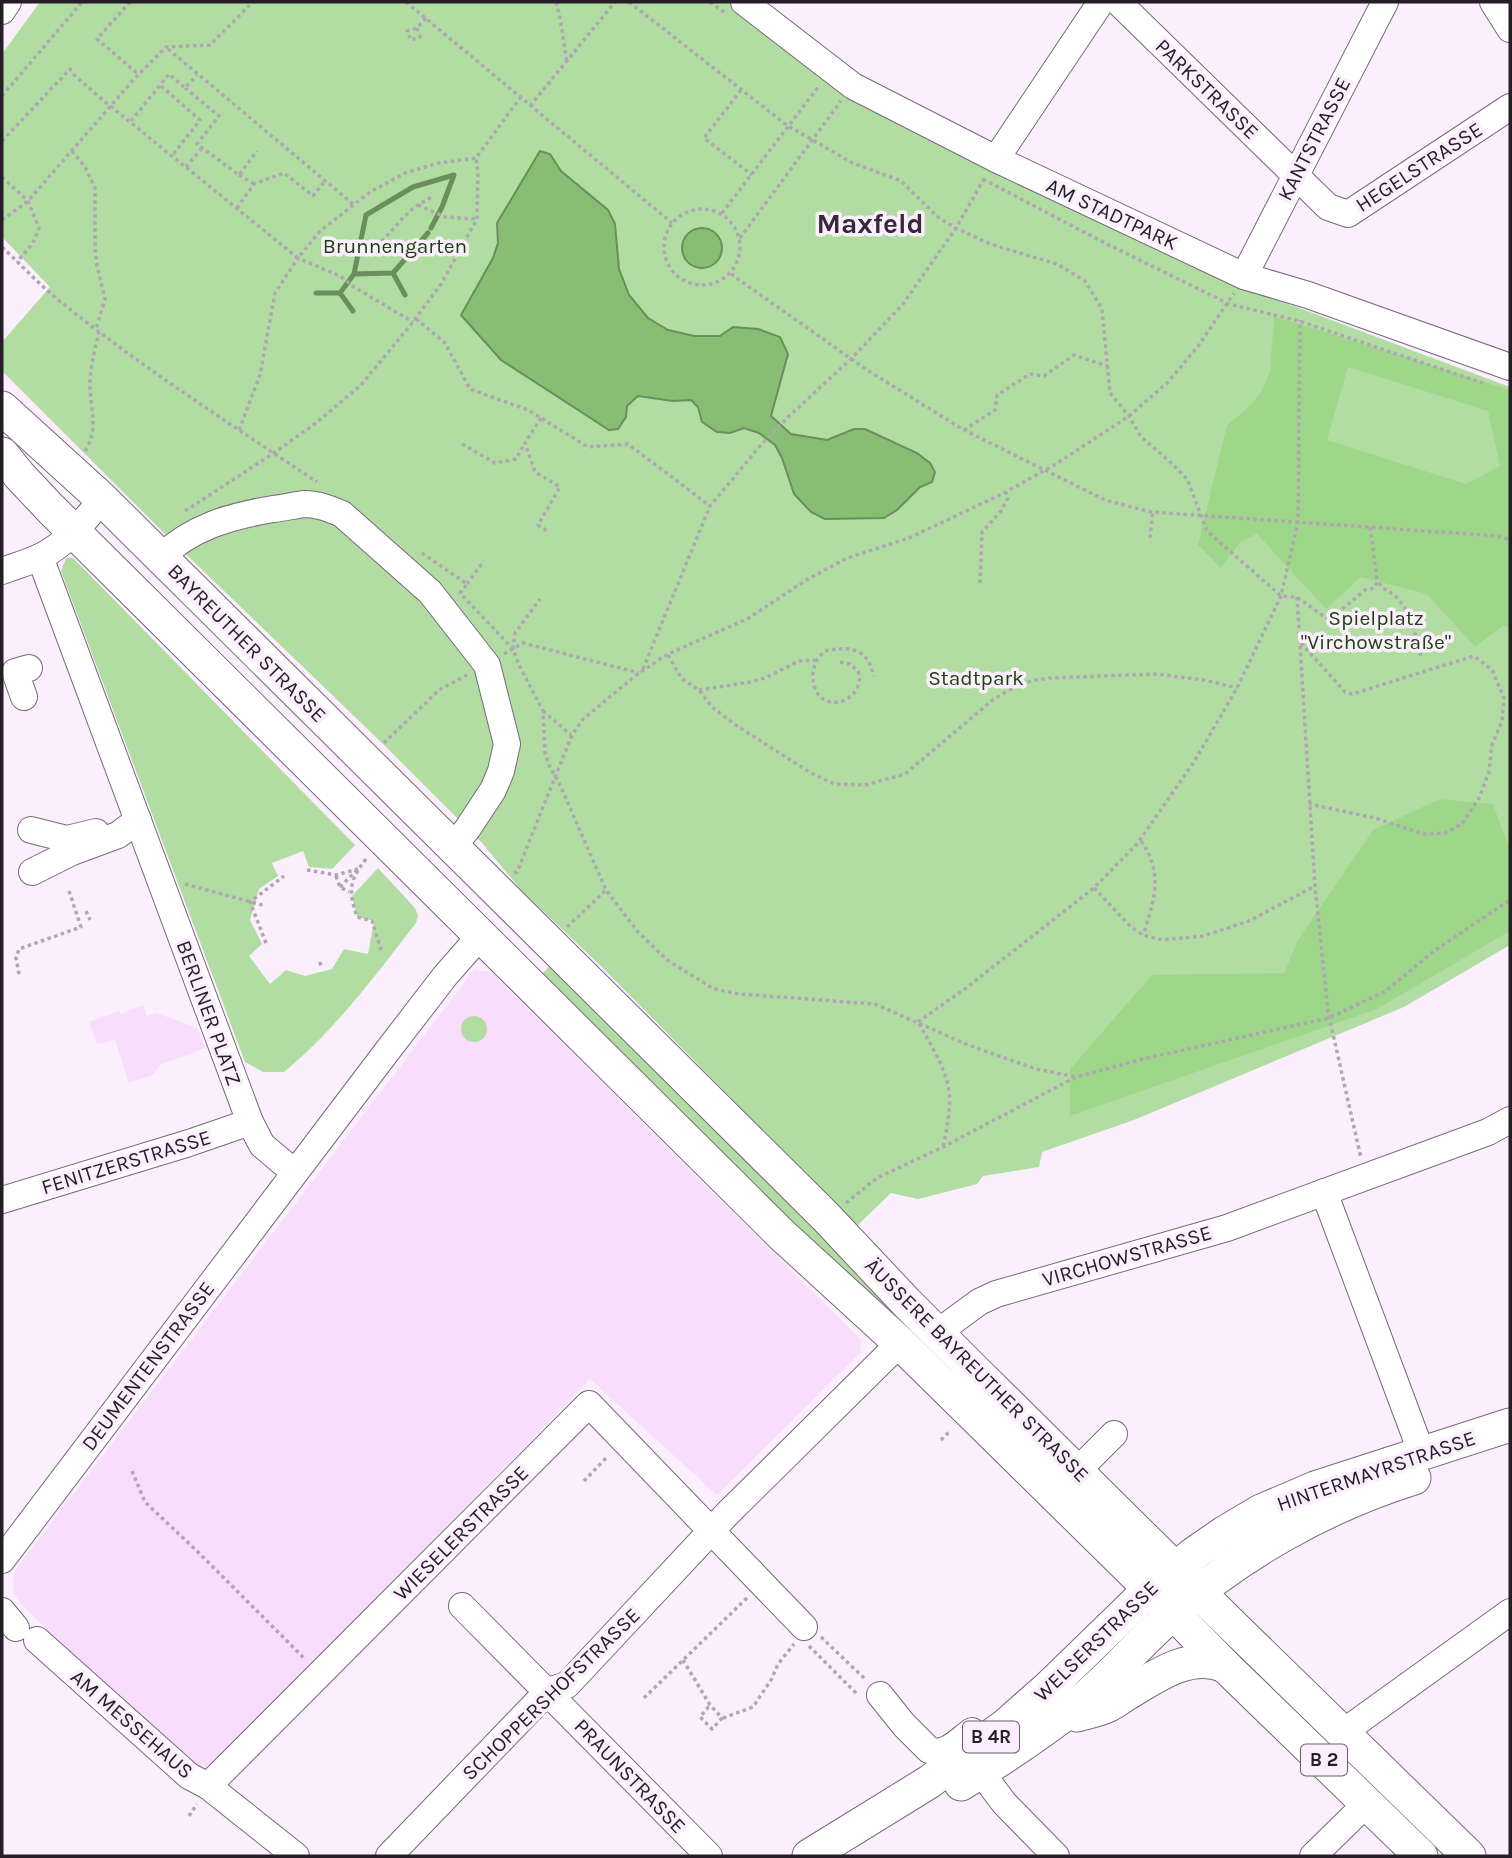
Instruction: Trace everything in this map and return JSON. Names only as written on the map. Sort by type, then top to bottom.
[{"type":"main road","name":"BAYREUTHER STRASSE","points":[[2,408],[102,499],[498,891]]},
{"type":"main road","name":"BAYREUTHER STRASSE","points":[[2,454],[32,490],[454,908]]},
{"type":"main road","name":"ÄUSSERE BAYREUTHER STRASSE","points":[[498,891],[825,1216],[1186,1602],[1342,1733],[1469,1856]]},
{"type":"main road","points":[[481,935],[498,891]]},
{"type":"main road","name":"ÄUSSERE BAYREUTHER STRASSE","points":[[454,908],[782,1235],[1163,1578]]},
{"type":"main road","name":"HINTERMAYRSTRASSE","points":[[1163,1578],[1224,1533],[1283,1501],[1339,1479],[1510,1425]]},
{"type":"main road","name":"HINTERMAYRSTRASSE","points":[[1186,1602],[1260,1550],[1331,1511],[1386,1488],[1510,1447]]},
{"type":"main road","name":"WELSERSTRASSE","points":[[809,1856],[929,1782],[974,1750],[1021,1712],[1163,1578]]},
{"type":"main road","name":"ÄUSSERE BAYREUTHER STRASSE","points":[[1186,1602],[1225,1666],[1421,1856]]},
{"type":"main road","name":"WELSERSTRASSE","points":[[851,1856],[1057,1720],[1100,1684],[1186,1602]]},
{"type":"main road","points":[[1057,1720],[1109,1705],[1164,1672],[1181,1665],[1201,1661],[1225,1666]]},
{"type":"street","points":[[2,10],[8,2]]},
{"type":"street","name":"AM STADTPARK","points":[[744,2],[853,86],[990,169],[1244,276],[1308,295],[1510,367]]},
{"type":"street","points":[[990,169],[1101,2]]},
{"type":"street","name":"PARKSTRASSE","points":[[1118,2],[1296,175]]},
{"type":"street","name":"KANTSTRASSE","points":[[1244,276],[1385,2]]},
{"type":"street","points":[[1493,2],[1510,29]]},
{"type":"street","name":"HEGELSTRASSE","points":[[1296,175],[1328,207],[1348,214],[1510,107]]},
{"type":"street","points":[[2,571],[40,557],[59,544],[102,499]]},
{"type":"street","points":[[160,558],[174,544],[199,530],[232,517],[307,504],[342,514],[430,592],[487,665],[506,744],[501,771],[493,790],[453,847]]},
{"type":"street","name":"BERLINER PLATZ","points":[[40,557],[250,1122],[262,1145],[294,1172]]},
{"type":"street","points":[[24,696],[15,672],[29,668]]},
{"type":"street","points":[[31,830],[67,839],[138,820]]},
{"type":"street","points":[[32,872],[72,852],[118,835],[138,820]]},
{"type":"street","points":[[294,1172],[438,986],[481,935]]},
{"type":"street","name":"VIRCHOWSTRASSE","points":[[937,1333],[979,1302],[996,1294],[1227,1227],[1488,1132],[1510,1120]]},
{"type":"street","name":"FENITZERSTRASSE","points":[[2,1200],[250,1122]]},
{"type":"street","name":"DEUMENTENSTRASSE","points":[[2,1560],[294,1172]]},
{"type":"street","points":[[1324,1192],[1422,1454]]},
{"type":"street","name":"SCHOPPERSHOFSTRASSE","points":[[389,1856],[548,1691],[567,1685],[727,1514],[900,1343]]},
{"type":"street","name":"WIESELERSTRASSE","points":[[208,1786],[589,1404],[712,1531]]},
{"type":"street","points":[[1084,1464],[1114,1434]]},
{"type":"street","points":[[712,1531],[804,1627]]},
{"type":"street","name":"PRAUNSTRASSE","points":[[462,1606],[709,1856]]},
{"type":"street","points":[[1342,1733],[1510,1612]]},
{"type":"street","name":"AM MESSEHAUS","points":[[18,1626],[188,1776],[208,1786],[296,1856]]},
{"type":"street","points":[[880,1695],[904,1711],[904,1725],[929,1750],[939,1753],[991,1717],[1021,1712]]},
{"type":"street","points":[[981,1772],[1004,1803],[1056,1856]]},
{"type":"street","points":[[1313,1856],[1367,1803]]},
{"type":"path","points":[[2,96],[82,2]]},
{"type":"path","points":[[130,2],[97,39],[138,74]]},
{"type":"path","points":[[2,220],[28,201],[138,74],[166,47],[210,45],[253,2]]},
{"type":"path","points":[[406,2],[672,223]]},
{"type":"path","points":[[556,2],[567,62]]},
{"type":"path","points":[[530,106],[615,2]]},
{"type":"path","points":[[629,2],[788,126],[851,162],[901,181],[939,218],[956,228],[990,244],[1057,264],[1086,281],[1102,309],[1110,393],[1129,416],[1141,437],[1186,479],[1206,531],[1282,596],[1297,597],[1329,620],[1365,590],[1374,588],[1378,581]]},
{"type":"path","points":[[417,28],[426,18]]},
{"type":"path","points":[[166,47],[354,205]]},
{"type":"path","points":[[2,141],[69,69],[298,258],[340,276],[354,287],[415,321],[445,343],[470,389],[528,410],[588,447],[628,444],[710,506]]},
{"type":"path","points":[[185,88],[198,74]]},
{"type":"path","points":[[131,121],[169,75],[219,116],[197,144],[254,184]]},
{"type":"path","points":[[160,86],[200,120],[173,156]]},
{"type":"path","points":[[722,214],[818,87]]},
{"type":"path","points":[[741,90],[704,138],[752,175]]},
{"type":"path","points":[[180,514],[316,423],[361,385],[415,321],[441,284],[477,219],[476,158],[520,98]]},
{"type":"path","points":[[740,238],[839,103]]},
{"type":"path","points":[[186,167],[202,148]]},
{"type":"path","points":[[70,470],[90,444],[93,430],[90,385],[92,362],[105,299],[95,248],[95,188],[85,167],[72,151]]},
{"type":"path","points":[[239,175],[257,151]]},
{"type":"path","points":[[239,430],[260,376],[275,293],[320,231],[370,192],[405,173],[439,163],[476,158]]},
{"type":"path","points":[[641,672],[710,506],[761,445],[851,359],[903,304],[956,228],[990,169]]},
{"type":"path","points":[[237,208],[254,184],[284,173],[313,195],[325,181]]},
{"type":"path","points":[[2,177],[28,201],[39,228],[33,243],[17,262]]},
{"type":"path","points":[[370,249],[379,245],[418,204],[432,197]]},
{"type":"path","points":[[418,204],[445,217],[477,219]]},
{"type":"path","points":[[704,208],[722,214],[734,224],[740,238],[740,257],[731,274],[717,283],[701,286],[684,282],[671,271],[664,255],[664,239],[672,223],[686,212],[704,208]]},
{"type":"path","points":[[2,247],[54,296],[97,330],[274,453]]},
{"type":"path","points":[[731,274],[851,359],[964,430],[1105,500],[1153,512],[1498,536],[1510,540]]},
{"type":"path","points":[[498,891],[517,872],[572,735],[583,719],[641,672],[668,654],[747,619],[808,579],[847,558],[909,538],[1006,492],[1044,471],[1129,416],[1168,382],[1199,345],[1244,276]]},
{"type":"path","points":[[918,1022],[1094,888],[1140,841],[1194,762],[1237,688],[1282,596],[1298,522],[1299,321]]},
{"type":"path","points":[[964,430],[995,410],[997,395],[1030,374],[1044,376],[1074,355],[1107,366]]},
{"type":"path","points":[[462,444],[495,463],[516,459],[541,418]]},
{"type":"path","points":[[525,443],[535,472],[561,487],[538,524],[549,532]]},
{"type":"path","points":[[981,583],[982,532],[1001,510],[1008,498],[1006,492]]},
{"type":"path","points":[[1150,538],[1153,512]]},
{"type":"path","points":[[1370,527],[1381,589],[1397,596],[1407,609],[1421,656]]},
{"type":"path","points":[[467,584],[484,561]]},
{"type":"path","points":[[1297,597],[1315,886],[1329,1018],[1365,1177]]},
{"type":"path","points":[[513,649],[516,633],[540,598]]},
{"type":"path","points":[[1300,641],[1345,692],[1352,694],[1474,656],[1492,670],[1504,698],[1502,721],[1492,745],[1489,772],[1479,798],[1462,824],[1445,833],[1424,834],[1375,818],[1309,804]]},
{"type":"path","points":[[380,746],[439,690],[523,643],[641,672]]},
{"type":"path","points":[[699,690],[765,678],[799,661],[816,660],[828,650],[848,648],[860,653],[870,663],[874,676]]},
{"type":"path","points":[[668,654],[682,679],[699,690],[712,707],[811,774],[834,784],[865,785],[905,774],[994,699],[1021,683],[1049,678],[1156,674],[1204,680],[1237,688]]},
{"type":"path","points":[[816,660],[813,673],[815,689],[822,698],[832,703],[844,701],[854,693],[860,681],[858,671],[850,664],[840,662]]},
{"type":"path","points":[[544,711],[572,735]]},
{"type":"path","points":[[555,775],[606,890],[638,932],[667,960],[714,989],[739,994],[875,1004],[968,1045],[1036,1069],[1076,1077]]},
{"type":"path","points":[[1140,841],[1147,849],[1156,876],[1155,897],[1143,935]]},
{"type":"path","points":[[340,887],[369,854]]},
{"type":"path","points":[[307,870],[336,875],[358,869]]},
{"type":"path","points":[[355,918],[349,892],[358,869]]},
{"type":"path","points":[[336,875],[340,887],[349,892]]},
{"type":"path","points":[[250,902],[284,876]]},
{"type":"path","points":[[159,877],[266,906]]},
{"type":"path","points":[[1094,888],[1130,927],[1143,935],[1162,940],[1203,936],[1249,921],[1315,886]]},
{"type":"path","points":[[564,931],[606,890]]},
{"type":"path","points":[[19,974],[16,958],[19,948],[81,927],[69,891]]},
{"type":"path","points":[[845,1205],[877,1178],[943,1147],[1076,1077],[1147,1058],[1329,1018],[1386,991],[1434,951],[1510,900]]},
{"type":"path","points":[[250,902],[266,943]]},
{"type":"path","points":[[86,911],[90,919]]},
{"type":"path","points":[[354,912],[357,917],[372,921],[380,950]]},
{"type":"path","points":[[320,962],[321,968]]},
{"type":"path","points":[[918,1022],[942,1067],[948,1087],[948,1121],[943,1147]]},
{"type":"path","points":[[941,1440],[955,1426]]},
{"type":"path","points":[[584,1481],[606,1459]]},
{"type":"path","points":[[132,1471],[145,1502],[320,1674]]},
{"type":"path","points":[[644,1698],[762,1584]]},
{"type":"path","points":[[804,1627],[824,1639],[880,1695]]},
{"type":"path","points":[[710,1705],[700,1717],[712,1730],[722,1718],[753,1707],[784,1656]]},
{"type":"path","points":[[683,1660],[710,1705],[722,1718]]},
{"type":"shaded area","points":[[540,151],[550,154],[561,171],[608,210],[615,224],[619,269],[629,295],[648,318],[668,330],[694,336],[720,336],[733,327],[758,329],[780,337],[788,354],[771,416],[791,434],[827,440],[854,429],[865,429],[917,453],[930,463],[935,472],[932,482],[920,487],[897,510],[884,518],[825,519],[811,512],[794,494],[775,445],[759,433],[744,428],[730,433],[717,432],[702,422],[698,407],[691,400],[673,401],[638,396],[627,406],[626,417],[618,429],[609,430],[501,360],[461,315],[493,258],[498,243],[497,223]]},
{"type":"shaded area","points":[[702,228],[710,229],[716,234],[721,240],[721,256],[716,262],[710,267],[702,268],[694,267],[688,262],[683,256],[682,248],[683,240],[688,234],[694,229]]},
{"type":"shaded area","points":[[1274,316],[1510,390],[1510,627],[1503,626],[1475,647],[1427,594],[1361,577],[1326,609],[1257,534],[1240,542],[1221,568],[1198,545],[1227,425],[1249,407],[1261,392],[1270,372]],"holes":[[[1348,367],[1488,411],[1500,466],[1466,484],[1327,440]]]},
{"type":"shaded area","points":[[1440,799],[1493,804],[1507,843],[1510,844],[1510,931],[1377,1009],[1070,1116],[1070,1069],[1152,975],[1284,973],[1298,940],[1373,830]]},
{"type":"shaded area","points":[[474,970],[491,972],[861,1340],[860,1353],[717,1495],[590,1379],[200,1778],[21,1604],[14,1593],[16,1569]]},
{"type":"shaded area","points":[[143,1005],[147,1016],[156,1013],[198,1028],[205,1048],[160,1065],[153,1075],[129,1083],[115,1040],[97,1044],[89,1022]]},
{"type":"green space","name":"Stadtpark","points":[[40,2],[728,2],[819,73],[1235,284],[1510,387],[1510,945],[1404,1007],[1134,1120],[1042,1152],[1039,1167],[983,1176],[977,1184],[918,1199],[891,1193],[857,1226],[606,971],[521,890],[483,844],[383,744],[164,533],[2,371],[2,342],[50,287],[2,237],[2,54]]},
{"type":"green space","points":[[66,558],[73,558],[355,845],[332,869],[309,867],[303,851],[272,863],[278,876],[259,889],[250,920],[262,944],[249,956],[270,984],[286,970],[305,976],[332,969],[344,949],[368,954],[374,921],[357,917],[352,896],[378,868],[415,908],[418,915],[416,923],[354,1001],[321,1038],[284,1072],[263,1072],[245,1062],[61,571]]},
{"type":"green space","points":[[555,961],[895,1303],[883,1314],[537,979]]},
{"type":"green space","points":[[474,1016],[483,1020],[487,1029],[483,1038],[474,1042],[465,1038],[461,1029],[465,1020]]},
{"type":"waterway","points":[[340,293],[354,274],[366,215],[413,187],[454,175],[431,228]]},
{"type":"waterway","points":[[354,274],[393,273],[428,233]]},
{"type":"waterway","points":[[393,273],[405,295]]},
{"type":"waterway","points":[[316,293],[340,293]]},
{"type":"waterway","points":[[340,293],[353,311]]},
{"type":"district","name":"Maxfeld","points":[[870,223]]},
{"type":"park label","name":"Brunnengarten","points":[[395,246]]},
{"type":"park label","name":"Spielplatz \"Virchowstraße\"","points":[[1376,630]]}]
